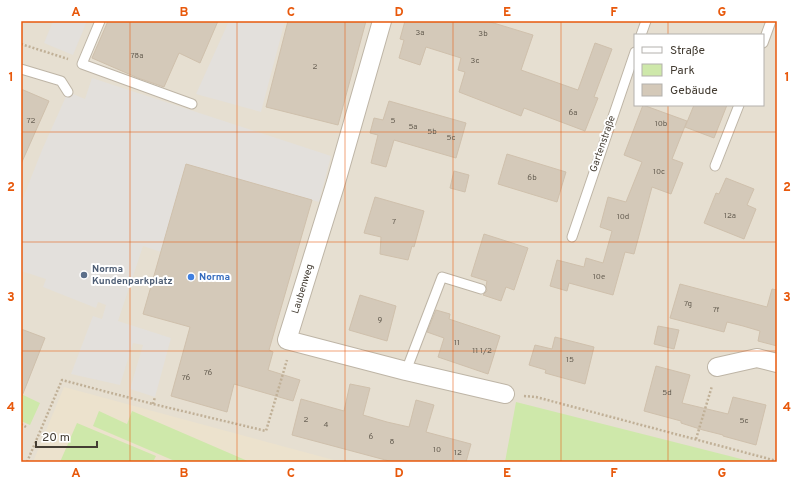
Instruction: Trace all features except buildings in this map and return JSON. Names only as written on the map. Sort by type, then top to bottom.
[{"type":"street","name":"Laubenweg","points":[[286,340],[336,182],[382,21]]},
{"type":"street","points":[[286,340],[406,371],[505,394]]},
{"type":"street","points":[[717,367],[757,358],[777,362]]},
{"type":"lane","points":[[100,21],[82,64],[192,104]]},
{"type":"lane","points":[[641,34],[646,21]]},
{"type":"lane","points":[[764,40],[771,21]]},
{"type":"lane","name":"Gartenstraße","points":[[572,236],[634,55]]},
{"type":"lane","points":[[21,69],[61,81],[68,92]]},
{"type":"lane","points":[[715,166],[739,106]]},
{"type":"lane","points":[[406,371],[442,277],[482,290]]},
{"type":"path","points":[[21,44],[82,64]]},
{"type":"path","points":[[27,462],[62,380],[266,431],[290,352],[286,340]]},
{"type":"path","points":[[696,439],[717,367]]},
{"type":"path","points":[[505,394],[536,397],[777,461]]},
{"type":"path","points":[[154,404],[156,397]]},
{"type":"path","points":[[21,424],[26,426]]},
{"type":"shaded area","points":[[21,21],[777,21],[777,462],[21,462]]},
{"type":"shaded area","points":[[53,21],[87,21],[73,55],[44,43]]},
{"type":"shaded area","points":[[229,21],[285,21],[261,112],[196,94]]},
{"type":"shaded area","points":[[92,78],[331,156],[319,202],[186,164],[161,252],[143,246],[118,321],[171,338],[155,397],[130,389],[143,345],[133,343],[120,385],[71,374],[93,316],[102,319],[106,305],[98,302],[96,308],[43,287],[46,279],[21,271],[21,203],[42,150],[68,92],[85,99]]},
{"type":"shaded area","points":[[64,387],[341,462],[33,462]]},
{"type":"green space","points":[[21,394],[40,403],[30,425],[21,421]]},
{"type":"green space","points":[[516,402],[753,462],[505,462]]},
{"type":"green space","points":[[99,411],[127,424],[132,411],[250,462],[177,462],[93,426]]},
{"type":"green space","points":[[77,423],[156,456],[153,462],[60,462]]},
{"type":"place","name":"Norma Kundenparkplatz","points":[[84,275]]},
{"type":"place","name":"Norma","points":[[191,277]]}]
